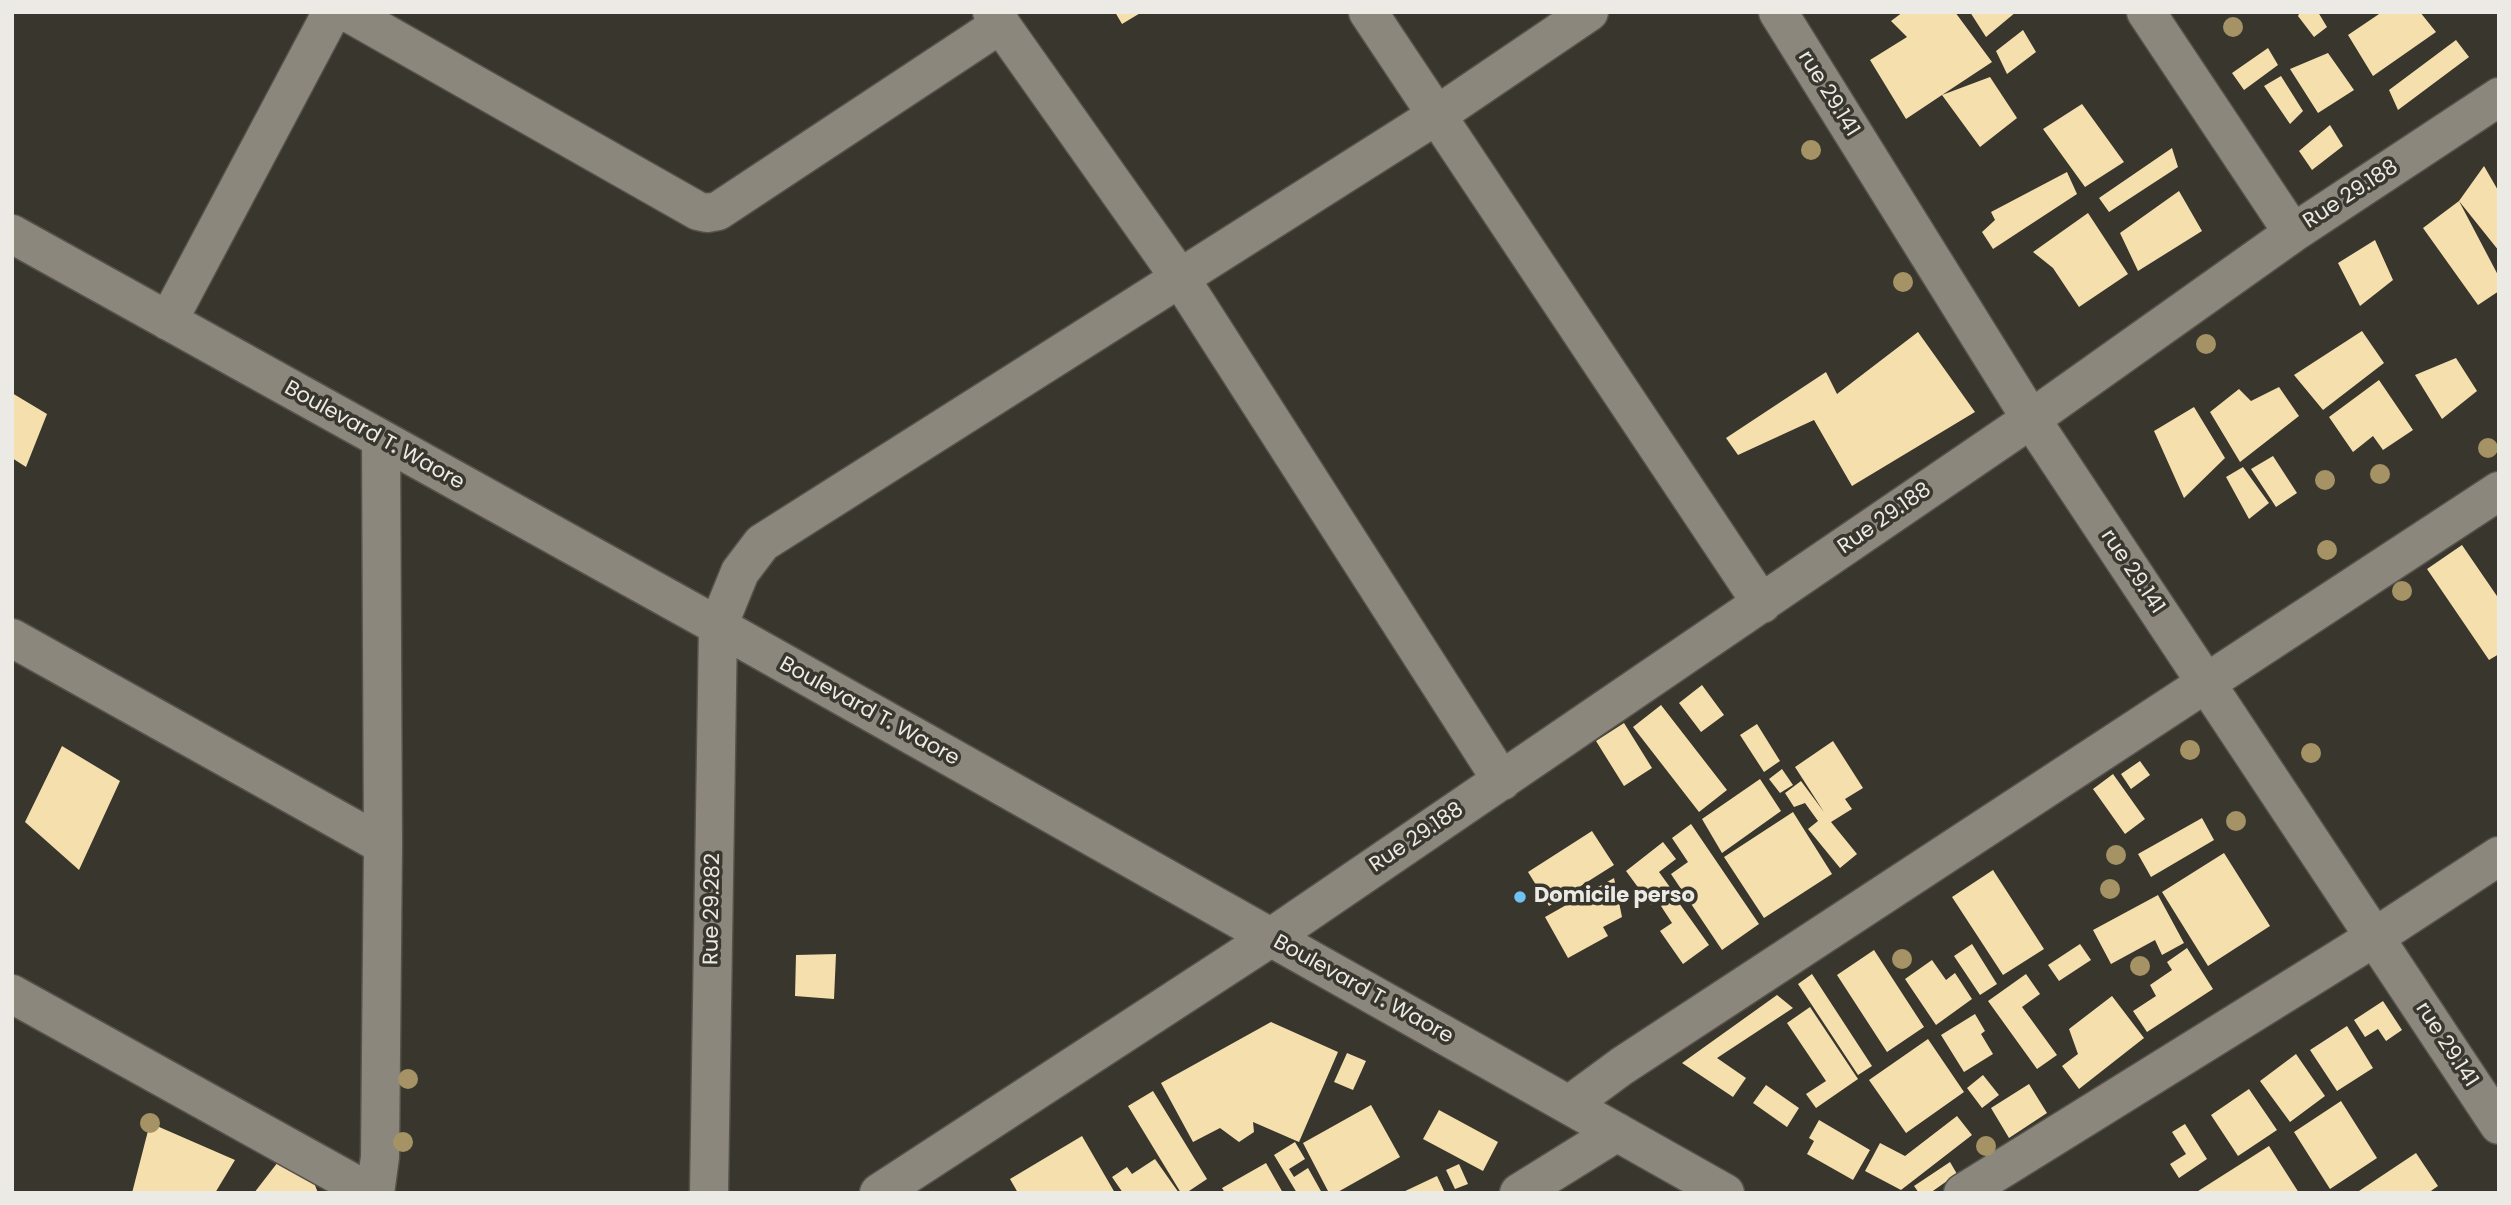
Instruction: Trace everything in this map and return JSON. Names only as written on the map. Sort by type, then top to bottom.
[{"type":"street","points":[[168,321],[332,12]]},
{"type":"street","points":[[347,12],[698,211],[707,213],[718,211],[997,18],[1180,278],[1502,781]]},
{"type":"street","points":[[1368,12],[1762,604]]},
{"type":"street","points":[[718,626],[740,572],[762,543],[1437,115],[1589,12]]},
{"type":"street","name":"rue 29.141","points":[[1778,12],[2031,419],[2499,1125]]},
{"type":"street","points":[[2146,12],[2293,233]]},
{"type":"street","name":"Rue 29.188","points":[[879,1193],[1270,938],[2031,419],[2293,233],[2499,97]]},
{"type":"street","name":"Boulevard T. Waore","points":[[12,234],[718,626],[1725,1193]]},
{"type":"street","points":[[12,994],[373,1193],[380,1157],[383,845],[381,441]]},
{"type":"street","points":[[1569,1105],[1622,1066],[2499,491]]},
{"type":"street","name":"Rue 29.282","points":[[709,1193],[718,626]]},
{"type":"street","points":[[12,638],[383,845]]},
{"type":"street","points":[[1963,1193],[2375,937],[2499,856]]},
{"type":"street","points":[[1519,1193],[1617,1132]]},
{"type":"building","points":[[1115,12],[1142,12],[1122,24]]},
{"type":"building","points":[[1903,12],[1955,12],[1992,62],[1906,119],[1870,60],[1907,37],[1891,21]]},
{"type":"building","points":[[1970,12],[2016,12],[1986,37]]},
{"type":"building","points":[[2300,12],[2318,12],[2327,27],[2314,37],[2298,16]]},
{"type":"building","points":[[2382,12],[2420,12],[2436,32],[2373,76],[2348,35]]},
{"type":"building","points":[[2023,30],[2036,52],[2007,74],[1996,51]]},
{"type":"building","points":[[2456,40],[2469,57],[2398,110],[2389,90]]},
{"type":"building","points":[[2268,48],[2278,65],[2244,90],[2232,73]]},
{"type":"building","points":[[2328,53],[2354,90],[2318,113],[2290,69]]},
{"type":"building","points":[[2281,76],[2303,111],[2290,124],[2264,86]]},
{"type":"building","points":[[1990,77],[2017,118],[1980,147],[1942,95]]},
{"type":"building","points":[[2082,104],[2124,162],[2085,187],[2043,129]]},
{"type":"building","points":[[2330,125],[2343,146],[2312,170],[2299,151]]},
{"type":"building","points":[[2172,148],[2178,167],[2109,212],[2099,198]]},
{"type":"building","points":[[2484,166],[2499,192],[2499,251],[2459,201]]},
{"type":"building","points":[[2067,172],[2077,194],[1993,249],[1982,232],[1995,220],[1991,212]]},
{"type":"building","points":[[2179,191],[2202,231],[2138,271],[2120,233]]},
{"type":"building","points":[[2459,201],[2499,277],[2499,291],[2478,305],[2423,228]]},
{"type":"building","points":[[2088,213],[2128,274],[2079,307],[2053,268],[2033,252]]},
{"type":"building","points":[[2375,240],[2393,280],[2360,306],[2338,263]]},
{"type":"building","points":[[2362,331],[2384,363],[2323,410],[2294,375]]},
{"type":"building","points":[[1918,332],[1975,412],[1852,486],[1814,420],[1738,455],[1726,438],[1826,372],[1837,394]]},
{"type":"building","points":[[2456,358],[2477,391],[2442,419],[2415,375]]},
{"type":"building","points":[[2379,380],[2413,430],[2383,450],[2373,436],[2353,452],[2329,417]]},
{"type":"building","points":[[2279,387],[2299,416],[2240,462],[2210,412],[2239,389],[2251,401]]},
{"type":"building","points":[[12,393],[47,414],[26,467],[12,458]]},
{"type":"building","points":[[2194,407],[2225,458],[2184,498],[2154,431]]},
{"type":"building","points":[[2273,456],[2297,493],[2276,507],[2251,469]]},
{"type":"building","points":[[2243,467],[2269,503],[2249,519],[2226,477]]},
{"type":"building","points":[[2462,545],[2499,599],[2499,654],[2489,660],[2427,569]]},
{"type":"building","points":[[1702,685],[1724,715],[1701,732],[1679,703]]},
{"type":"building","points":[[1661,705],[1727,790],[1699,812],[1633,727]]},
{"type":"building","points":[[1624,723],[1652,768],[1624,786],[1596,741]]},
{"type":"building","points":[[1757,724],[1780,761],[1764,772],[1740,735]]},
{"type":"building","points":[[1833,741],[1863,788],[1845,799],[1852,809],[1831,822],[1857,854],[1840,868],[1808,829],[1818,821],[1805,803],[1794,807],[1785,793],[1801,781],[1824,812],[1795,767]]},
{"type":"building","points":[[62,746],[120,781],[79,870],[25,822]]},
{"type":"building","points":[[2140,761],[2150,775],[2131,789],[2121,774]]},
{"type":"building","points":[[1782,769],[1793,785],[1780,793],[1769,779]]},
{"type":"building","points":[[2113,774],[2145,819],[2125,834],[2093,789]]},
{"type":"building","points":[[1760,779],[1781,811],[1722,853],[1702,819]]},
{"type":"building","points":[[1793,812],[1832,874],[1764,918],[1724,857]]},
{"type":"building","points":[[2202,818],[2214,840],[2151,877],[2138,854]]},
{"type":"building","points":[[1691,824],[1759,924],[1722,950],[1671,874],[1688,862],[1672,838]]},
{"type":"building","points":[[1592,831],[1614,865],[1549,906],[1528,872]]},
{"type":"building","points":[[1663,842],[1676,859],[1659,872],[1672,890],[1651,905],[1626,871]]},
{"type":"building","points":[[2224,853],[2270,926],[2208,966],[2162,892]]},
{"type":"building","points":[[1993,870],[2044,949],[2003,975],[1952,897]]},
{"type":"building","points":[[1614,878],[1622,917],[1603,927],[1608,936],[1568,958],[1545,917]]},
{"type":"building","points":[[2158,895],[2184,943],[2162,955],[2155,940],[2111,964],[2093,930]]},
{"type":"building","points":[[1674,896],[1709,945],[1683,964],[1660,931],[1672,923],[1661,906]]},
{"type":"building","points":[[1972,944],[1997,984],[1980,995],[1954,956]]},
{"type":"building","points":[[2080,944],[2091,960],[2059,981],[2048,965]]},
{"type":"building","points":[[2187,948],[2213,989],[2147,1032],[2133,1011],[2156,996],[2150,985],[2172,970],[2167,962]]},
{"type":"building","points":[[1874,950],[1924,1027],[1887,1052],[1837,975]]},
{"type":"building","points":[[836,954],[834,999],[795,996],[796,955]]},
{"type":"building","points":[[1932,960],[1946,980],[1955,973],[1972,999],[1936,1025],[1905,979]]},
{"type":"building","points":[[1812,974],[1872,1066],[1858,1075],[1798,984]]},
{"type":"building","points":[[2026,974],[2040,994],[2022,1007],[2057,1055],[2037,1069],[1988,1001]]},
{"type":"building","points":[[1777,995],[1793,1008],[1717,1058],[1746,1078],[1733,1097],[1682,1063]]},
{"type":"building","points":[[2112,996],[2144,1038],[2079,1089],[2062,1066],[2078,1054],[2069,1029]]},
{"type":"building","points":[[2383,1001],[2402,1030],[2386,1041],[2378,1029],[2365,1037],[2354,1020]]},
{"type":"building","points":[[1810,1007],[1858,1079],[1816,1108],[1806,1094],[1826,1081],[1787,1023]]},
{"type":"building","points":[[1975,1014],[1985,1031],[1981,1034],[1993,1054],[1964,1072],[1941,1035]]},
{"type":"building","points":[[1271,1022],[1338,1052],[1299,1142],[1253,1122],[1254,1132],[1239,1142],[1220,1128],[1193,1142],[1161,1083]]},
{"type":"building","points":[[2347,1026],[2373,1068],[2337,1091],[2310,1050]]},
{"type":"building","points":[[1928,1039],[1964,1092],[1906,1133],[1869,1080]]},
{"type":"building","points":[[1347,1053],[1366,1061],[1353,1090],[1334,1082]]},
{"type":"building","points":[[2296,1054],[2325,1096],[2290,1122],[2260,1081]]},
{"type":"building","points":[[1983,1075],[1999,1095],[1982,1108],[1967,1088]]},
{"type":"building","points":[[2029,1084],[2047,1113],[2009,1138],[1991,1108]]},
{"type":"building","points":[[1766,1085],[1799,1108],[1787,1127],[1753,1103]]},
{"type":"building","points":[[2249,1089],[2277,1130],[2238,1156],[2211,1115]]},
{"type":"building","points":[[1153,1091],[1207,1179],[1186,1193],[1181,1193],[1128,1106]]},
{"type":"building","points":[[2341,1101],[2377,1158],[2330,1189],[2294,1132]]},
{"type":"building","points":[[1371,1105],[1400,1157],[1336,1193],[1329,1193],[1303,1143]]},
{"type":"building","points":[[1439,1110],[1498,1142],[1483,1171],[1423,1139]]},
{"type":"building","points":[[1957,1116],[1972,1135],[1901,1190],[1865,1171],[1880,1143],[1905,1156]]},
{"type":"building","points":[[1819,1120],[1870,1150],[1853,1180],[1807,1154],[1814,1141],[1809,1138]]},
{"type":"building","points":[[150,1123],[235,1160],[215,1193],[132,1193]]},
{"type":"building","points":[[2185,1124],[2207,1159],[2179,1178],[2170,1164],[2186,1154],[2172,1132]]},
{"type":"building","points":[[1082,1136],[1115,1193],[1018,1193],[1010,1179]]},
{"type":"building","points":[[1295,1142],[1305,1159],[1289,1169],[1294,1177],[1308,1168],[1322,1193],[1297,1193],[1274,1155]]},
{"type":"building","points":[[2269,1146],[2299,1193],[2195,1193]]},
{"type":"building","points":[[2416,1153],[2438,1186],[2428,1193],[2356,1193]]},
{"type":"building","points":[[1155,1159],[1179,1193],[1123,1193],[1112,1177],[1127,1167],[1132,1174]]},
{"type":"building","points":[[278,1162],[313,1180],[318,1193],[254,1193]]},
{"type":"building","points":[[1950,1162],[1957,1174],[1930,1193],[1919,1193],[1914,1186]]},
{"type":"building","points":[[1266,1163],[1283,1193],[1225,1193],[1222,1188]]},
{"type":"building","points":[[1459,1164],[1468,1184],[1455,1189],[1446,1170]]},
{"type":"building","points":[[1437,1176],[1445,1193],[1401,1193]]},
{"type":"place","name":"Domicile perso","points":[[1520,897]]}]
